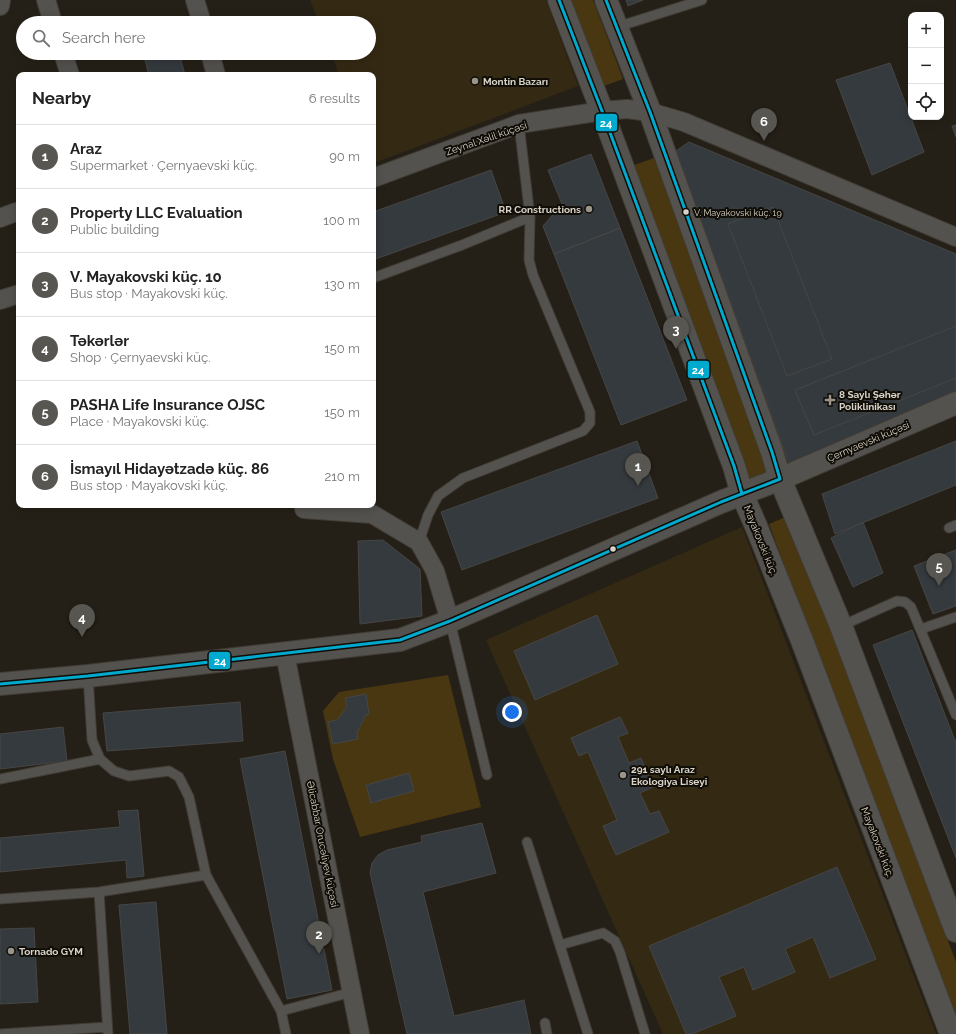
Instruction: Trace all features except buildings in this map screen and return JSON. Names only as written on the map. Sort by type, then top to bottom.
[{"type":"street","points":[[0,0],[0,6]]},
{"type":"street","points":[[46,0],[51,16]]},
{"type":"street","points":[[195,0],[200,16]]},
{"type":"street","name":"Mayakovski küç.","points":[[559,0],[602,111],[731,458],[742,494],[803,643],[951,1034]]},
{"type":"street","points":[[606,0],[650,112],[769,444],[780,479],[840,626],[956,931]]},
{"type":"street","points":[[65,60],[69,72]]},
{"type":"street","points":[[212,60],[215,72]]},
{"type":"street","name":"Zeynal Xəlil küçəsi","points":[[376,177],[519,124],[602,111],[627,109],[650,112],[684,122],[956,237]]},
{"type":"street","points":[[0,300],[16,295]]},
{"type":"street","name":"Çernyaevski küçəsi","points":[[0,684],[88,676],[400,640],[450,620],[720,502],[780,479],[956,403]]},
{"type":"street","points":[[304,509],[372,514],[419,542],[435,570],[450,620]]},
{"type":"street","name":"Əlicabbar Orucəliyev küçəsi","points":[[285,654],[360,1034]]},
{"type":"lane","points":[[617,27],[702,0]]},
{"type":"lane","points":[[419,542],[428,515],[438,496],[463,478],[583,431],[590,423],[590,412],[533,275],[529,260],[530,217],[519,124]]},
{"type":"lane","points":[[376,277],[462,245],[530,217]]},
{"type":"lane","points":[[840,626],[897,601],[905,602],[911,607],[956,715]]},
{"type":"lane","points":[[921,630],[956,617]]},
{"type":"lane","points":[[450,620],[487,775]]},
{"type":"lane","points":[[88,676],[92,740],[100,759],[114,771],[129,776],[169,771],[179,778],[189,797],[206,875],[281,1011],[286,1034]]},
{"type":"lane","points":[[0,779],[100,759]]},
{"type":"lane","points":[[528,842],[588,1034]]},
{"type":"lane","points":[[0,899],[99,892],[206,875]]},
{"type":"lane","points":[[0,1034],[108,1030],[99,892]]},
{"type":"lane","points":[[560,944],[603,933],[615,941],[620,952],[645,1034]]},
{"type":"lane","points":[[281,1011],[352,992]]},
{"type":"lane","points":[[545,1023],[547,1034]]},
{"type":"shaded area","name":"Montin Bazarı","points":[[310,0],[546,0],[578,86],[376,162],[376,72],[338,72],[334,60],[376,60],[376,16],[316,16]]},
{"type":"shaded area","points":[[571,0],[593,0],[623,79],[604,86]]},
{"type":"shaded area","points":[[654,158],[770,476],[750,483],[634,165]]},
{"type":"shaded area","points":[[788,516],[956,962],[956,1023],[769,524]]},
{"type":"shaded area","points":[[742,527],[936,1034],[663,1034],[486,640]]},
{"type":"shaded area","points":[[448,675],[481,807],[360,837],[333,759],[323,711],[339,692]]},
{"type":"transit line","name":"24","points":[[559,0],[602,111],[734,466],[742,494]]},
{"type":"transit line","name":"24","points":[[0,684],[88,676],[400,640],[450,621],[721,502],[780,479],[772,452],[650,112],[606,0]]},
{"type":"place","name":"Montin Bazarı","points":[[475,81]]},
{"type":"place","name":"İsmayıl Hidayətzadə küç. 86","points":[[764,141]]},
{"type":"place","name":"RR Constructions","points":[[589,209]]},
{"type":"place","name":"V. Mayakovski küç. 19","points":[[686,212]]},
{"type":"place","name":"V. Mayakovski küç. 10","points":[[676,349]]},
{"type":"place","name":"8 Saylı Şəhər Poliklinikası","points":[[830,400]]},
{"type":"place","name":"Araz","points":[[638,486]]},
{"type":"place","name":"PASHA Life Insurance OJSC","points":[[939,586]]},
{"type":"place","name":"Təkərlər","points":[[82,637]]},
{"type":"place","name":"291 saylı Araz Ekologiya Liseyi","points":[[623,775]]},
{"type":"place","name":"Tornado GYM","points":[[11,951]]},
{"type":"place","name":"Property LLC Evaluation","points":[[319,954]]}]
